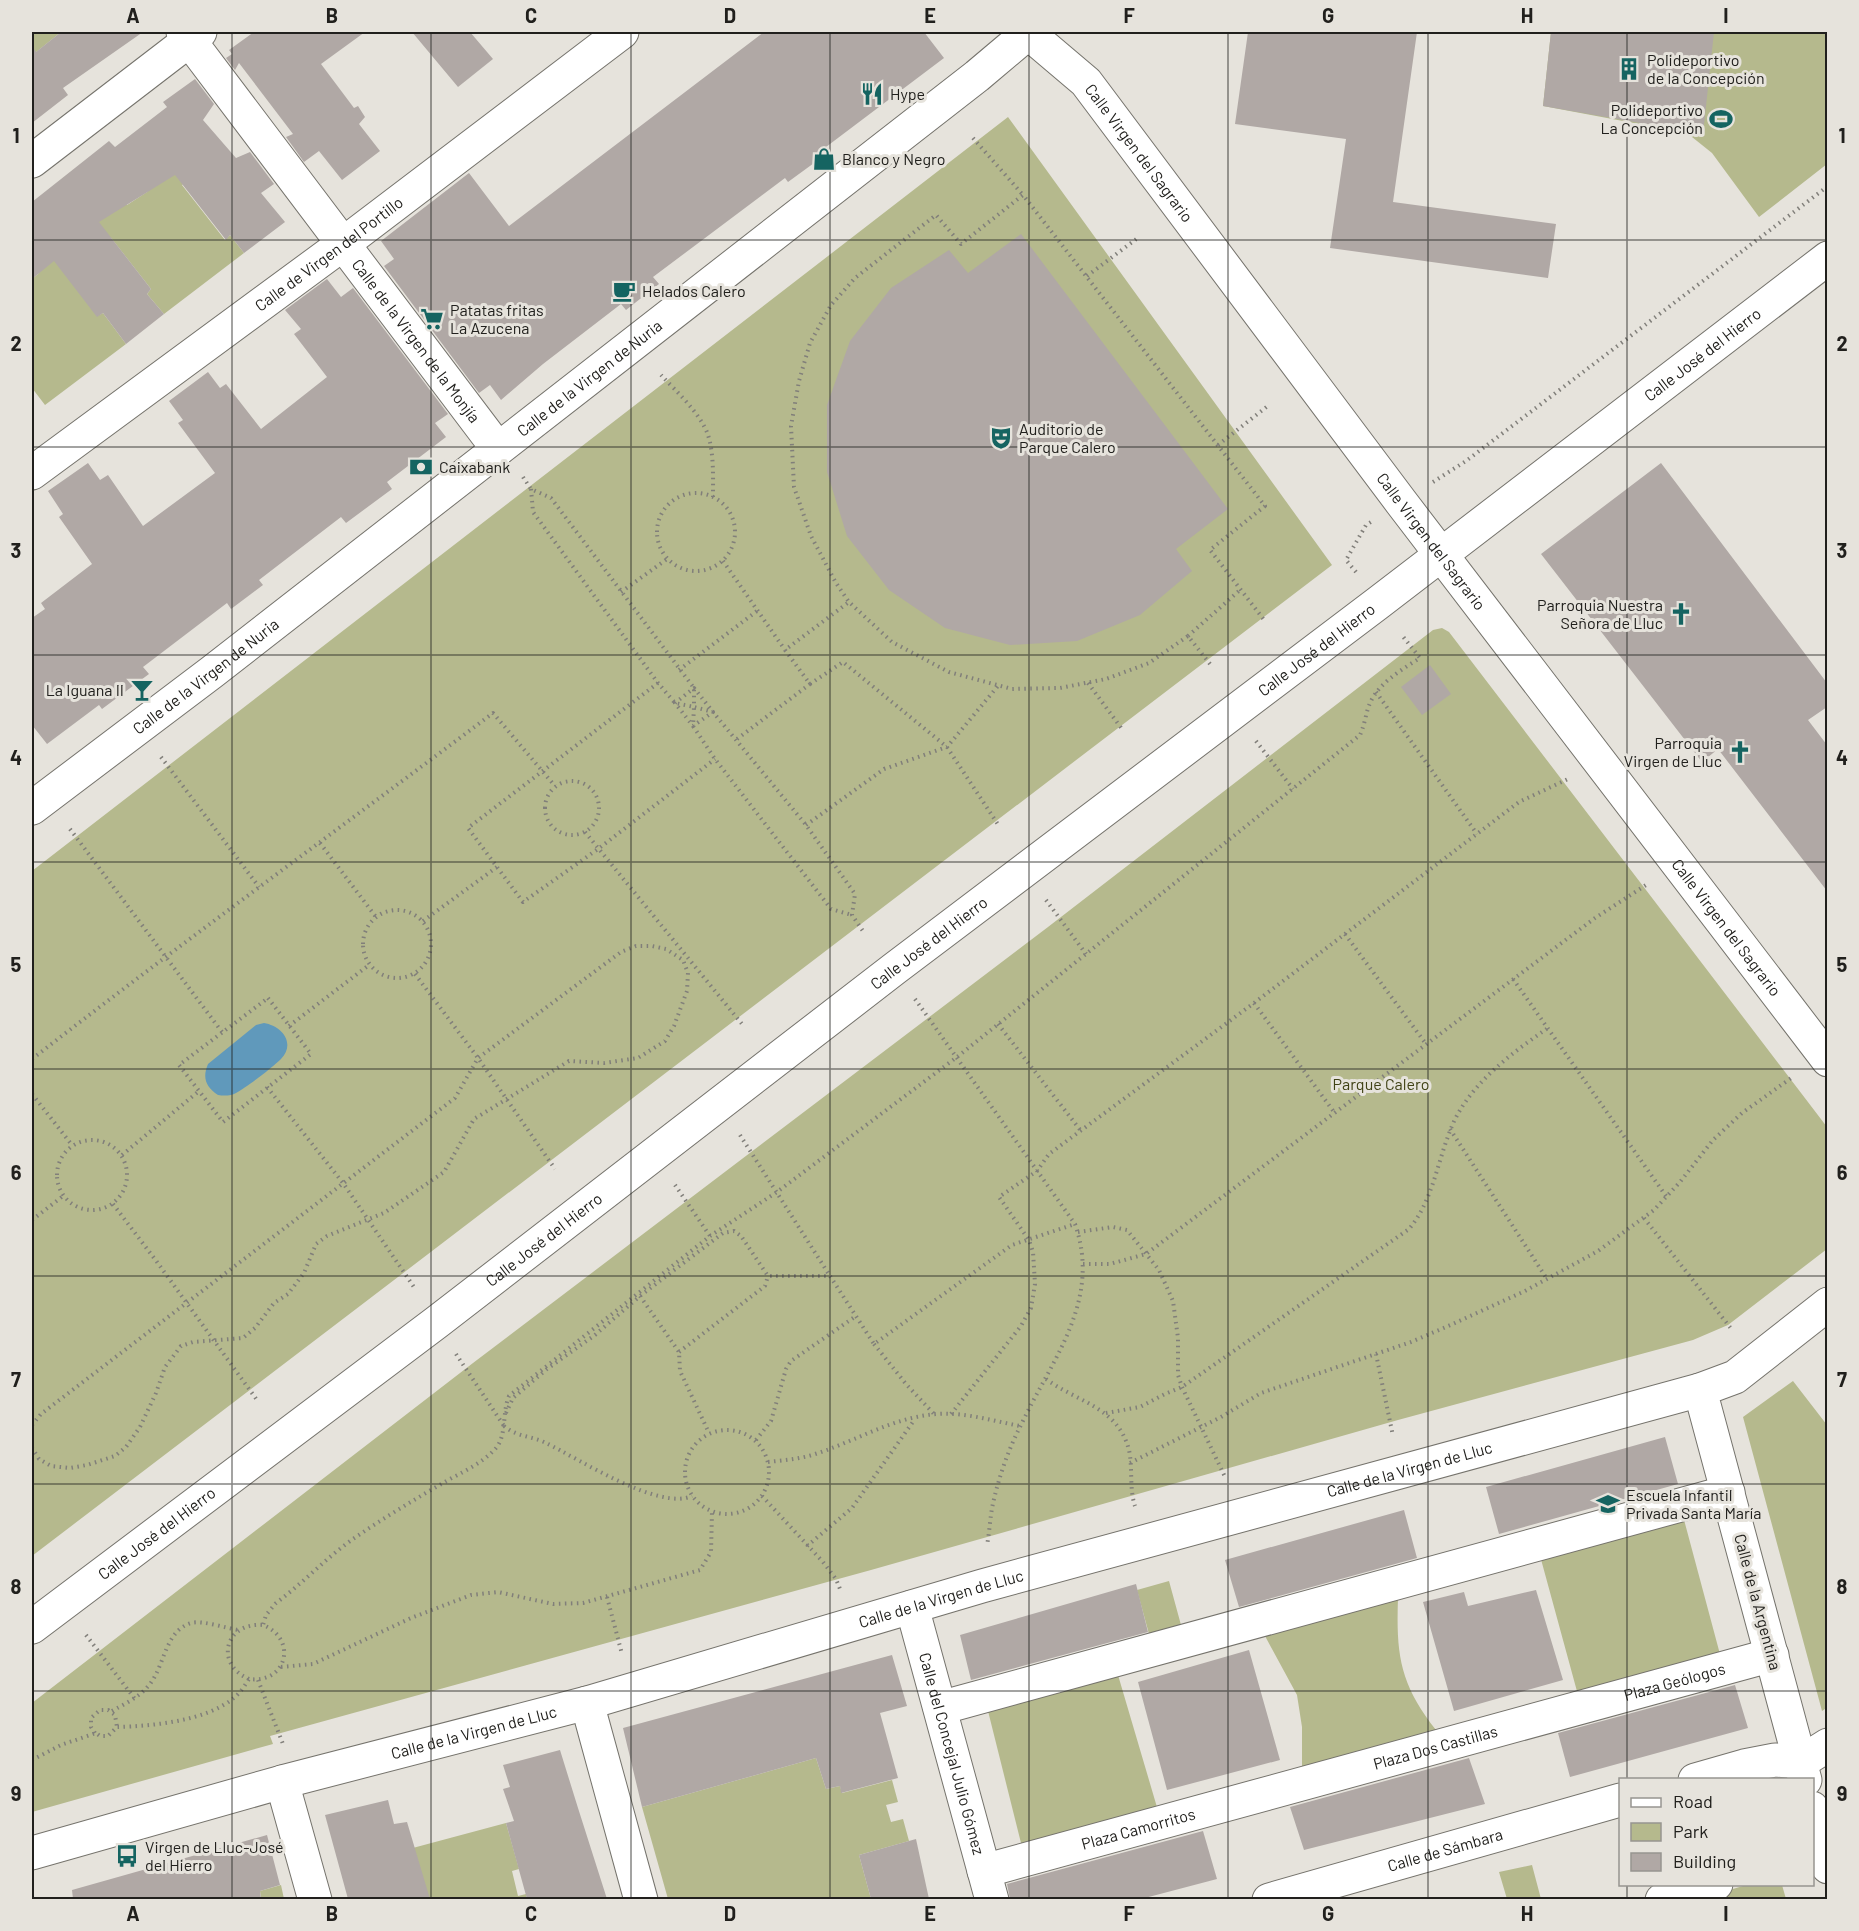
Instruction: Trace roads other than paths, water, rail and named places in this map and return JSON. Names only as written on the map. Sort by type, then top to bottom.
[{"type":"street","name":"Calle de Virgen del Portillo","points":[[32,473],[343,244],[622,32]]},
{"type":"street","name":"Calle de la Virgen de Nuria","points":[[35,799],[212,672],[977,76],[1028,32]]},
{"type":"street","name":"Calle Virgen del Sagrario","points":[[1028,32],[1086,82],[1441,554],[1826,1058]]},
{"type":"street","name":"Calle de la Virgen de la Monjía","points":[[191,34],[343,244],[498,449]]},
{"type":"street","points":[[32,161],[191,34]]},
{"type":"street","name":"Calle José del Hierro","points":[[32,1627],[437,1322],[1827,258]]},
{"type":"street","name":"Calle de la Virgen de Lluc","points":[[32,1853],[282,1782],[587,1702],[982,1586],[1700,1390],[1735,1377],[1827,1304]]},
{"type":"street","name":"Calle de la Argentina","points":[[1700,1390],[1772,1655],[1811,1762]]},
{"type":"street","points":[[940,1708],[1728,1492]]},
{"type":"street","name":"Calle del Concejal Julio Gómez","points":[[912,1607],[988,1885]]},
{"type":"street","name":"Plaza Geólogos","points":[[1576,1708],[1772,1655]]},
{"type":"street","points":[[587,1702],[641,1899]]},
{"type":"street","name":"Plaza Dos Castillas","points":[[1293,1786],[1576,1708]]},
{"type":"street","points":[[1699,1778],[1775,1760],[1811,1762]]},
{"type":"street","points":[[282,1782],[315,1899]]},
{"type":"street","name":"Plaza Camorritos","points":[[988,1885],[1293,1786]]},
{"type":"street","name":"Calle de Sámbara","points":[[1269,1899],[1619,1800]]},
{"type":"street","points":[[1814,1820],[1821,1860]]},
{"type":"street","points":[[1662,1899],[1709,1886]]},
{"type":"water","points":[[264,1023],[281,1031],[285,1036],[287,1047],[285,1053],[272,1067],[234,1094],[218,1095],[206,1082],[205,1074],[208,1064],[256,1025]]},
{"type":"place","name":"Polideportivo de la Concepción","points":[[1629,69]]},
{"type":"place","name":"Hype","points":[[872,94]]},
{"type":"place","name":"Polideportivo La Concepción","points":[[1721,119]]},
{"type":"place","name":"Blanco y Negro","points":[[824,159]]},
{"type":"place","name":"Helados Calero","points":[[624,291]]},
{"type":"place","name":"Patatas fritas La Azucena","points":[[432,319]]},
{"type":"place","name":"Auditorio de Parque Calero","points":[[1001,438]]},
{"type":"place","name":"Caixabank","points":[[421,467]]},
{"type":"place","name":"Parroquia Nuestra Señora de Lluc","points":[[1681,614]]},
{"type":"place","name":"La Iguana II","points":[[142,690]]},
{"type":"place","name":"Parroquia Virgen de Lluc","points":[[1740,752]]},
{"type":"place","name":"Escuela Infantil Privada Santa María","points":[[1608,1504]]},
{"type":"place","name":"Virgen de Lluc-José del Hierro","points":[[127,1856]]},
{"type":"park label","name":"Parque Calero","points":[[1381,1084]]}]
